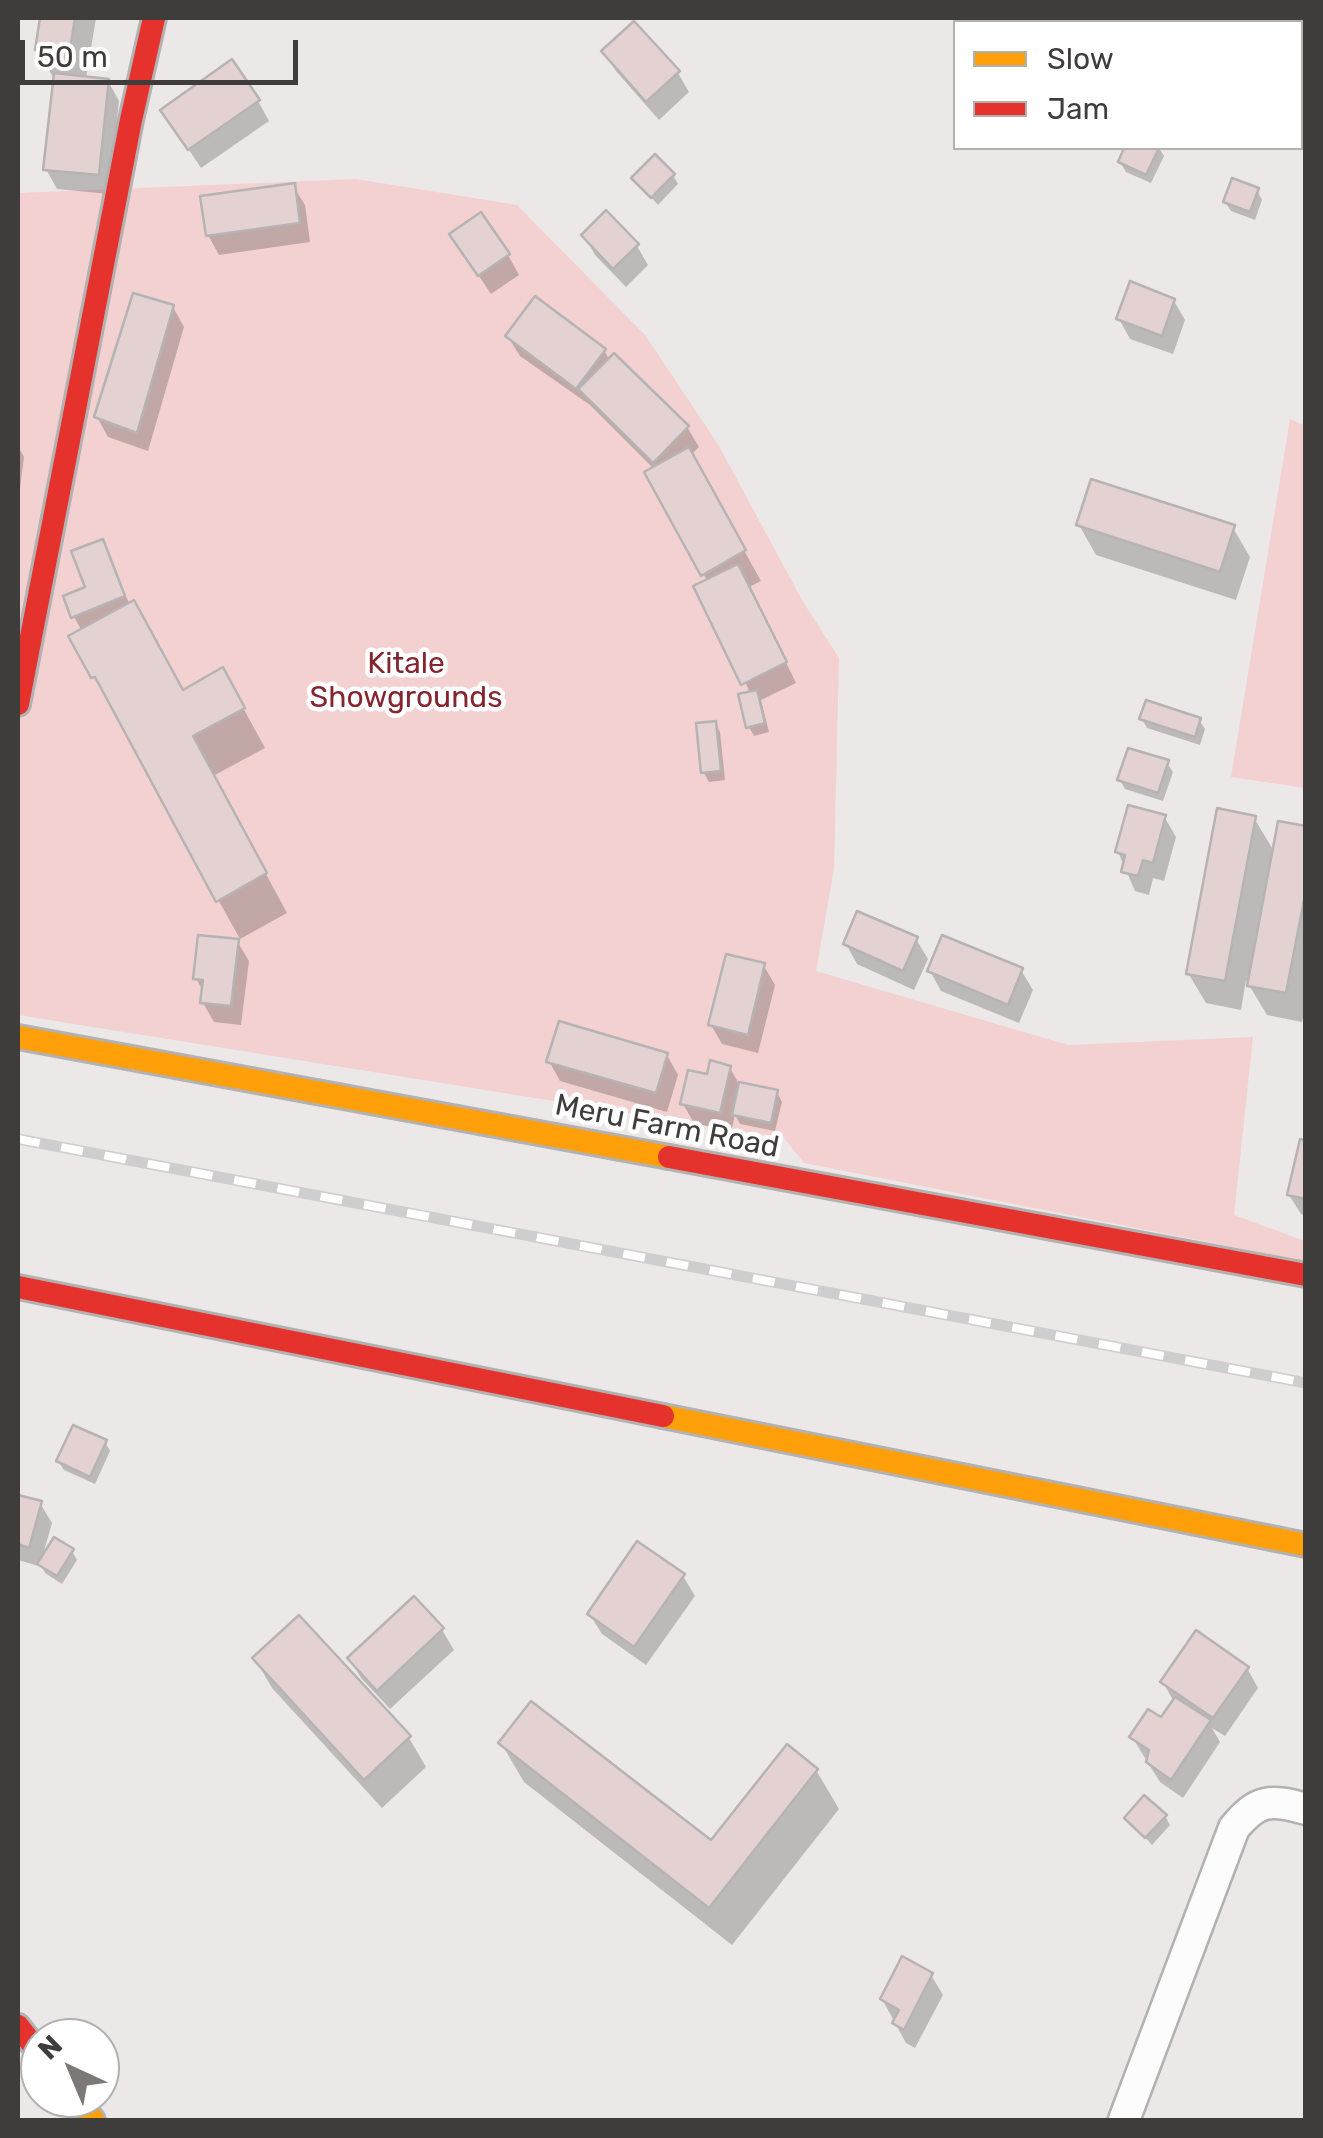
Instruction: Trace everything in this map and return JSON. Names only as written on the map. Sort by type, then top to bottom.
[{"type":"main road","points":[[18,704],[154,18]]},
{"type":"main road","name":"Meru Farm Road","points":[[18,1037],[1306,1275]]},
{"type":"main road","points":[[18,1287],[1306,1545]]},
{"type":"street","points":[[1124,2120],[1234,1828],[1250,1809],[1276,1801],[1306,1809]]},
{"type":"green space","name":"Kitale Showgrounds","points":[[356,179],[517,205],[645,335],[719,446],[802,600],[839,658],[834,869],[816,971],[1068,1045],[1253,1037],[1234,1215],[1305,1241],[1305,1261],[804,1163],[784,1138],[18,1015],[18,193]]},
{"type":"green space","points":[[1290,419],[1306,426],[1305,788],[1231,777]]},
{"type":"building","points":[[40,18],[75,18],[69,56],[35,50]]},
{"type":"building","points":[[634,21],[680,71],[646,102],[601,51]]},
{"type":"building","points":[[232,59],[260,100],[188,150],[160,110]]},
{"type":"building","points":[[54,73],[109,79],[99,175],[43,170]]},
{"type":"building","points":[[1123,150],[1158,150],[1146,175],[1118,162]]},
{"type":"building","points":[[655,154],[675,174],[651,198],[631,178]]},
{"type":"building","points":[[1232,178],[1259,188],[1250,212],[1223,202]]},
{"type":"building","points":[[295,183],[300,223],[206,236],[200,196]]},
{"type":"building","points":[[606,210],[639,244],[613,269],[581,235]]},
{"type":"building","points":[[481,212],[510,254],[478,276],[449,234]]},
{"type":"building","points":[[1130,281],[1175,299],[1162,336],[1116,319]]},
{"type":"building","points":[[133,293],[174,305],[137,433],[94,417]]},
{"type":"building","points":[[535,296],[606,349],[576,389],[505,336]]},
{"type":"building","points":[[614,353],[689,426],[653,463],[578,389]]},
{"type":"building","points":[[689,447],[746,550],[701,576],[644,472]]},
{"type":"building","points":[[1091,479],[1235,525],[1220,572],[1076,525]]},
{"type":"building","points":[[103,539],[125,596],[71,618],[63,596],[85,587],[71,551]]},
{"type":"building","points":[[738,564],[787,662],[741,685],[693,586]]},
{"type":"building","points":[[134,600],[183,690],[223,667],[245,708],[193,736],[267,873],[216,902],[95,677],[91,678],[68,636]]},
{"type":"building","points":[[757,690],[765,723],[746,728],[738,694]]},
{"type":"building","points":[[1146,700],[1201,718],[1195,737],[1139,719]]},
{"type":"building","points":[[716,721],[721,771],[701,773],[696,723]]},
{"type":"building","points":[[1128,748],[1169,760],[1158,793],[1117,780]]},
{"type":"building","points":[[1128,805],[1166,815],[1153,863],[1143,860],[1138,876],[1121,872],[1125,855],[1115,852]]},
{"type":"building","points":[[1217,808],[1256,816],[1225,981],[1186,974]]},
{"type":"building","points":[[1278,821],[1306,826],[1306,890],[1286,993],[1247,986]]},
{"type":"building","points":[[857,911],[918,937],[903,971],[843,944]]},
{"type":"building","points":[[198,935],[239,939],[231,1006],[200,1003],[203,980],[193,979]]},
{"type":"building","points":[[942,935],[1023,968],[1008,1005],[927,971]]},
{"type":"building","points":[[726,954],[765,963],[748,1035],[708,1025]]},
{"type":"building","points":[[559,1021],[668,1053],[656,1093],[546,1062]]},
{"type":"building","points":[[710,1060],[731,1066],[720,1113],[680,1104],[688,1070],[707,1074]]},
{"type":"building","points":[[739,1082],[778,1090],[771,1123],[732,1115]]},
{"type":"building","points":[[1300,1139],[1306,1140],[1306,1199],[1287,1195]]},
{"type":"building","points":[[73,1425],[107,1440],[90,1477],[56,1461]]},
{"type":"building","points":[[18,1495],[42,1501],[29,1548],[18,1544]]},
{"type":"building","points":[[54,1537],[74,1549],[57,1576],[37,1564]]},
{"type":"building","points":[[637,1541],[685,1574],[634,1647],[587,1614]]},
{"type":"building","points":[[414,1596],[444,1628],[377,1691],[347,1658]]},
{"type":"building","points":[[299,1615],[411,1736],[364,1780],[252,1658]]},
{"type":"building","points":[[1196,1630],[1249,1667],[1213,1718],[1160,1682]]},
{"type":"building","points":[[1175,1697],[1211,1720],[1171,1780],[1146,1762],[1149,1750],[1129,1737],[1148,1709],[1161,1717]]},
{"type":"building","points":[[531,1701],[711,1840],[787,1744],[818,1769],[709,1908],[498,1743]]},
{"type":"building","points":[[1144,1795],[1167,1815],[1145,1838],[1124,1818]]},
{"type":"building","points":[[902,1956],[933,1973],[904,2030],[892,2023],[899,2010],[880,1999]]},
{"type":"railway","points":[[18,1139],[1306,1383]]},
{"type":"traffic: slow","points":[[18,1037],[669,1157]]},
{"type":"traffic: slow","points":[[663,1416],[1306,1545]]},
{"type":"traffic: jam","points":[[18,704],[154,18]]},
{"type":"traffic: jam","points":[[669,1157],[1306,1275]]},
{"type":"traffic: jam","points":[[18,1287],[663,1416]]}]
